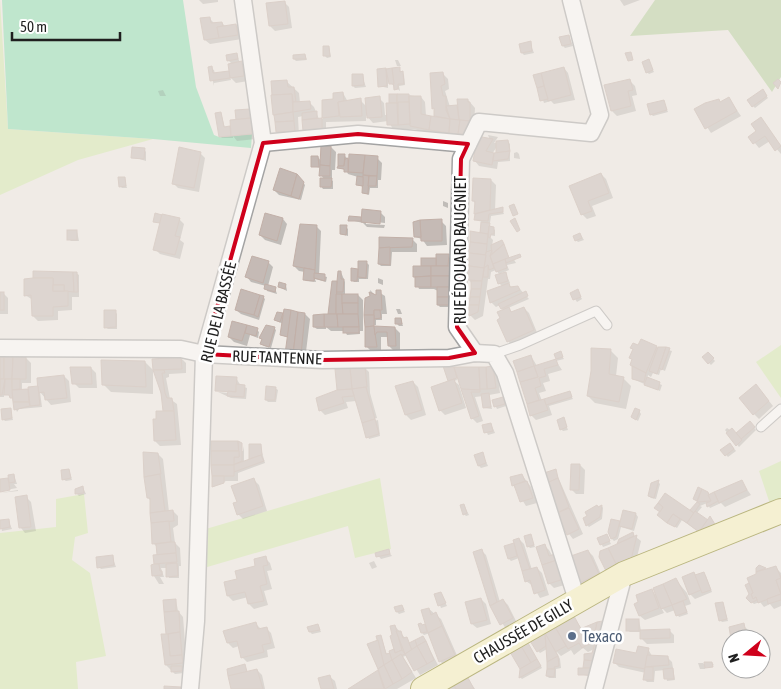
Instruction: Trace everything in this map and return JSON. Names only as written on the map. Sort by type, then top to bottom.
[{"type":"main road","name":"CHAUSSÉE DE GILLY","points":[[423,689],[624,574],[781,512]]},
{"type":"street","name":"RUE DE LA BASSÉE","points":[[190,689],[196,621],[204,354],[263,143],[243,0]]},
{"type":"street","name":"RUE ÉDOUARD BAUGNIET","points":[[475,353],[456,327],[461,159],[479,122],[591,133],[600,115],[571,0]]},
{"type":"street","points":[[263,143],[358,134],[468,144]]},
{"type":"street","name":"RUE TANTENNE","points":[[0,348],[181,349],[204,354],[322,360],[449,358],[475,353],[494,354]]},
{"type":"street","points":[[494,354],[505,373],[577,600]]},
{"type":"street","points":[[594,689],[624,574]]},
{"type":"lane","name":"RUE TANTENNE","points":[[494,354],[520,345],[596,311],[607,325]]},
{"type":"lane","points":[[761,427],[781,408]]},
{"type":"highlighted area","points":[[358,134],[468,144],[461,159],[457,327],[475,353],[449,358],[322,360],[204,354],[263,143]]},
{"type":"green space","points":[[0,0],[8,129],[153,139],[78,160],[0,195]]},
{"type":"green space","points":[[2,0],[183,0],[196,87],[214,135],[219,137],[252,134],[251,148],[8,129]]},
{"type":"green space","points":[[655,0],[781,0],[781,77],[772,92],[728,30],[630,36]]},
{"type":"green space","points":[[781,345],[781,398],[756,362]]},
{"type":"green space","points":[[781,461],[781,508],[772,510],[759,471]]},
{"type":"green space","points":[[380,478],[391,549],[355,558],[348,526],[197,570],[199,531]]},
{"type":"green space","points":[[84,494],[88,533],[75,537],[72,560],[90,573],[106,656],[76,662],[78,689],[0,689],[0,533],[56,527],[56,499]]},
{"type":"building","points":[[285,1],[288,24],[269,26],[266,3]]},
{"type":"building","points":[[210,17],[211,23],[222,22],[223,26],[217,27],[219,38],[204,40],[200,18]]},
{"type":"building","points":[[236,24],[238,35],[219,38],[217,27]]},
{"type":"building","points":[[569,35],[571,44],[562,46],[559,37]]},
{"type":"building","points":[[531,41],[532,51],[521,53],[519,44]]},
{"type":"building","points":[[323,46],[329,46],[330,56],[323,56]]},
{"type":"building","points":[[631,52],[633,60],[628,61],[625,53]]},
{"type":"building","points":[[237,53],[238,59],[227,61],[226,55]]},
{"type":"building","points":[[305,54],[306,59],[293,59],[293,55]]},
{"type":"building","points":[[649,59],[653,70],[646,73],[642,62]]},
{"type":"building","points":[[242,61],[244,76],[230,78],[228,64]]},
{"type":"building","points":[[212,66],[213,73],[229,71],[230,78],[210,81],[208,67]]},
{"type":"building","points":[[400,67],[400,72],[403,71],[404,84],[398,84],[398,89],[394,90],[392,68]]},
{"type":"building","points":[[564,67],[571,95],[548,101],[541,73]]},
{"type":"building","points":[[386,68],[387,86],[378,87],[377,69]]},
{"type":"building","points":[[392,68],[394,84],[389,84],[386,69]]},
{"type":"building","points":[[443,72],[445,84],[441,86],[443,96],[446,96],[446,110],[450,119],[434,116],[434,108],[432,109],[430,73]]},
{"type":"building","points":[[541,73],[544,86],[537,88],[533,75]]},
{"type":"building","points":[[352,74],[363,74],[364,85],[352,86]]},
{"type":"building","points":[[630,79],[633,90],[628,91],[631,106],[611,111],[604,85]]},
{"type":"building","points":[[778,79],[781,82],[778,89],[773,83]]},
{"type":"building","points":[[287,80],[288,87],[294,87],[296,102],[293,102],[292,94],[272,95],[271,81]]},
{"type":"building","points":[[544,86],[548,99],[540,101],[537,88]]},
{"type":"building","points":[[763,89],[767,96],[752,107],[747,100]]},
{"type":"building","points":[[343,92],[344,101],[338,102],[339,116],[322,118],[322,100],[333,99],[333,93]]},
{"type":"building","points":[[292,94],[293,112],[273,115],[271,95]]},
{"type":"building","points":[[389,94],[397,94],[397,103],[389,103]]},
{"type":"building","points":[[397,94],[409,94],[409,102],[397,103]]},
{"type":"building","points":[[380,96],[382,117],[367,118],[365,98]]},
{"type":"building","points":[[409,96],[421,96],[421,114],[431,116],[429,130],[410,126]]},
{"type":"building","points":[[729,97],[737,111],[705,129],[694,109],[705,103],[719,99],[720,102]]},
{"type":"building","points":[[361,98],[362,116],[340,117],[338,102]]},
{"type":"building","points":[[457,99],[468,99],[468,102],[470,102],[470,121],[459,120]]},
{"type":"building","points":[[664,100],[667,110],[650,115],[647,104]]},
{"type":"building","points":[[310,101],[311,109],[293,112],[293,102]]},
{"type":"building","points":[[398,102],[409,102],[410,124],[398,125]]},
{"type":"building","points":[[386,103],[397,103],[398,125],[387,125]]},
{"type":"building","points":[[457,105],[459,120],[450,119],[446,106]]},
{"type":"building","points":[[250,109],[251,118],[236,120],[235,110]]},
{"type":"building","points":[[317,111],[317,118],[302,120],[302,113]]},
{"type":"building","points":[[221,112],[224,127],[230,126],[231,136],[219,137],[215,113]]},
{"type":"building","points":[[293,112],[294,121],[275,122],[274,115]]},
{"type":"building","points":[[431,116],[450,119],[449,133],[429,130]]},
{"type":"building","points":[[761,117],[781,146],[775,151],[765,136],[753,144],[748,137],[756,131],[751,124]]},
{"type":"building","points":[[251,118],[252,134],[231,136],[230,120]]},
{"type":"building","points":[[322,118],[322,131],[303,131],[302,120]]},
{"type":"building","points":[[450,119],[460,120],[458,134],[449,133]]},
{"type":"building","points":[[460,120],[470,121],[469,135],[458,134]]},
{"type":"building","points":[[294,121],[295,132],[276,132],[275,122]]},
{"type":"building","points":[[482,137],[493,139],[486,151],[494,153],[492,165],[473,161],[477,139]]},
{"type":"building","points":[[508,140],[510,151],[496,153],[496,141]]},
{"type":"building","points":[[321,145],[331,146],[330,166],[320,165]]},
{"type":"building","points":[[132,147],[145,148],[144,159],[131,158]]},
{"type":"building","points":[[179,147],[201,152],[194,188],[172,184]]},
{"type":"building","points":[[510,151],[508,159],[493,161],[494,153]]},
{"type":"building","points":[[338,154],[345,154],[344,166],[338,166]]},
{"type":"building","points":[[349,154],[365,155],[363,173],[348,172]]},
{"type":"building","points":[[365,155],[378,156],[377,176],[363,175]]},
{"type":"building","points":[[311,156],[318,156],[319,167],[311,167]]},
{"type":"building","points":[[348,158],[348,172],[337,168],[338,166],[344,166],[345,159]]},
{"type":"building","points":[[320,165],[330,166],[330,176],[319,176]]},
{"type":"building","points":[[280,168],[297,174],[291,196],[273,190]]},
{"type":"building","points":[[601,173],[609,193],[588,201],[592,211],[581,215],[569,186]]},
{"type":"building","points":[[297,174],[304,182],[299,199],[291,196]]},
{"type":"building","points":[[363,175],[369,176],[368,194],[362,193]]},
{"type":"building","points":[[357,176],[363,177],[363,186],[356,185]]},
{"type":"building","points":[[369,176],[377,176],[376,186],[368,186]]},
{"type":"building","points":[[118,177],[125,177],[126,186],[119,187]]},
{"type":"building","points":[[320,178],[332,178],[331,187],[320,187]]},
{"type":"building","points":[[473,178],[491,179],[490,210],[474,214],[475,201],[472,201]]},
{"type":"building","points":[[514,204],[518,214],[513,216],[509,206]]},
{"type":"building","points":[[503,207],[503,212],[489,214],[488,221],[474,220],[475,214]]},
{"type":"building","points":[[362,209],[381,211],[380,224],[361,222]]},
{"type":"building","points":[[155,213],[162,215],[160,223],[153,222]]},
{"type":"building","points":[[265,213],[283,218],[277,241],[259,235]]},
{"type":"building","points":[[162,214],[180,218],[175,236],[180,237],[175,255],[153,250]]},
{"type":"building","points":[[349,216],[361,217],[361,221],[348,221]]},
{"type":"building","points":[[515,218],[520,230],[517,232],[510,221]]},
{"type":"building","points":[[442,219],[442,241],[421,241],[420,220]]},
{"type":"building","points":[[420,220],[421,237],[414,237],[413,222]]},
{"type":"building","points":[[481,222],[490,223],[488,234],[480,233]]},
{"type":"building","points":[[300,224],[317,225],[315,270],[293,266]]},
{"type":"building","points":[[340,225],[347,225],[346,235],[340,234]]},
{"type":"building","points":[[489,226],[494,227],[494,234],[491,234],[490,238],[488,237]]},
{"type":"building","points":[[67,230],[77,230],[77,240],[67,240]]},
{"type":"building","points":[[470,231],[488,234],[487,244],[470,242]]},
{"type":"building","points":[[580,233],[582,238],[575,241],[573,236]]},
{"type":"building","points":[[379,237],[413,238],[412,247],[379,248]]},
{"type":"building","points":[[502,240],[504,244],[492,254],[491,245]]},
{"type":"building","points":[[470,242],[487,244],[486,255],[469,253]]},
{"type":"building","points":[[504,244],[509,258],[493,264],[490,256]]},
{"type":"building","points":[[390,247],[390,265],[378,264],[379,248]]},
{"type":"building","points":[[492,250],[490,256],[494,268],[489,270],[488,265],[484,268],[486,252]]},
{"type":"building","points":[[469,253],[486,255],[484,268],[469,266]]},
{"type":"building","points":[[436,254],[449,254],[448,266],[436,266]]},
{"type":"building","points":[[520,254],[521,257],[506,263],[505,259]]},
{"type":"building","points":[[252,256],[269,261],[263,283],[245,277]]},
{"type":"building","points":[[421,258],[436,258],[436,266],[421,266]]},
{"type":"building","points":[[505,259],[507,268],[496,272],[493,264]]},
{"type":"building","points":[[358,261],[367,261],[366,278],[358,277]]},
{"type":"building","points":[[488,265],[488,277],[483,277],[484,268]]},
{"type":"building","points":[[413,266],[431,266],[431,276],[413,277]]},
{"type":"building","points":[[431,266],[451,266],[451,276],[431,276]]},
{"type":"building","points":[[469,266],[484,268],[482,281],[468,280]]},
{"type":"building","points":[[304,268],[315,270],[314,281],[303,280]]},
{"type":"building","points":[[351,268],[358,269],[357,281],[351,281]]},
{"type":"building","points":[[33,271],[73,272],[74,292],[64,291],[64,285],[53,285],[53,278],[33,278]]},
{"type":"building","points":[[338,271],[341,271],[341,279],[344,279],[343,292],[336,292]]},
{"type":"building","points":[[73,272],[77,272],[78,292],[74,292]]},
{"type":"building","points":[[506,272],[508,281],[498,284],[495,275]]},
{"type":"building","points":[[314,273],[325,274],[325,281],[314,278]]},
{"type":"building","points":[[431,276],[431,287],[415,287],[415,277]]},
{"type":"building","points":[[431,276],[451,276],[451,287],[431,287]]},
{"type":"building","points":[[53,278],[53,291],[68,291],[68,306],[53,307],[53,316],[32,316],[31,295],[24,296],[24,279]]},
{"type":"building","points":[[332,281],[337,281],[336,314],[328,314]]},
{"type":"building","points":[[471,281],[482,281],[481,289],[471,289]]},
{"type":"building","points":[[279,282],[286,284],[285,289],[278,287]]},
{"type":"building","points":[[509,283],[510,287],[518,286],[520,290],[490,303],[487,291]]},
{"type":"building","points":[[265,284],[276,287],[275,292],[264,289]]},
{"type":"building","points":[[53,285],[64,285],[64,291],[53,291]]},
{"type":"building","points":[[437,287],[449,287],[450,297],[437,297]]},
{"type":"building","points":[[241,289],[260,295],[254,315],[235,310]]},
{"type":"building","points":[[471,289],[481,289],[480,297],[470,297]]},
{"type":"building","points":[[578,289],[581,297],[573,300],[570,293]]},
{"type":"building","points":[[376,290],[381,290],[382,310],[374,310],[374,315],[364,315],[365,298],[370,296],[369,292],[376,295]]},
{"type":"building","points":[[526,291],[528,296],[501,309],[498,304]]},
{"type":"building","points":[[0,292],[4,292],[4,310],[0,310]]},
{"type":"building","points":[[336,294],[342,294],[343,314],[336,314]]},
{"type":"building","points":[[342,294],[358,294],[358,303],[342,303]]},
{"type":"building","points":[[260,295],[264,296],[258,317],[254,315]]},
{"type":"building","points":[[437,297],[451,297],[450,305],[437,305]]},
{"type":"building","points":[[470,297],[480,297],[479,305],[469,305]]},
{"type":"building","points":[[342,303],[358,303],[358,314],[343,314]]},
{"type":"building","points":[[469,305],[479,305],[478,312],[469,316]]},
{"type":"building","points":[[509,307],[511,312],[524,307],[534,330],[507,342],[497,320],[500,318],[497,312]]},
{"type":"building","points":[[284,309],[291,310],[288,337],[280,335]]},
{"type":"building","points":[[104,310],[116,310],[116,327],[104,328]]},
{"type":"building","points":[[291,310],[298,312],[293,355],[285,354]]},
{"type":"building","points":[[374,310],[380,310],[381,318],[374,319]]},
{"type":"building","points":[[277,312],[283,313],[280,322],[274,320]]},
{"type":"building","points":[[298,312],[305,313],[301,355],[293,355]]},
{"type":"building","points":[[324,314],[337,314],[338,327],[324,327]]},
{"type":"building","points":[[324,314],[324,327],[313,327],[313,315]]},
{"type":"building","points":[[337,314],[358,314],[359,327],[338,327]]},
{"type":"building","points":[[364,315],[374,315],[374,326],[365,327]]},
{"type":"building","points":[[395,318],[401,318],[402,324],[395,324]]},
{"type":"building","points":[[232,321],[247,325],[242,341],[228,337]]},
{"type":"building","points":[[247,325],[258,328],[256,336],[245,333]]},
{"type":"building","points":[[266,325],[275,327],[269,347],[260,344],[262,339],[259,338]]},
{"type":"building","points":[[374,326],[377,347],[365,347],[365,327]]},
{"type":"building","points":[[374,326],[395,327],[396,346],[388,346],[387,332],[377,332],[375,335]]},
{"type":"building","points":[[343,327],[359,327],[359,333],[343,333]]},
{"type":"building","points":[[641,339],[657,346],[646,373],[630,365],[632,359],[629,358],[633,349],[630,348],[633,343],[638,345]]},
{"type":"building","points":[[658,347],[666,347],[657,374],[649,371]]},
{"type":"building","points":[[666,347],[670,348],[662,370],[659,368]]},
{"type":"building","points":[[591,348],[611,349],[609,374],[624,377],[619,402],[587,396],[591,371]]},
{"type":"building","points":[[561,351],[563,357],[556,359],[554,354]]},
{"type":"building","points":[[708,352],[714,358],[708,364],[702,357]]},
{"type":"building","points":[[531,355],[534,366],[517,372],[513,361]]},
{"type":"building","points":[[0,357],[4,357],[4,379],[0,379]]},
{"type":"building","points":[[4,357],[13,357],[12,379],[4,379]]},
{"type":"building","points":[[13,357],[26,357],[26,379],[12,379]]},
{"type":"building","points":[[181,357],[182,369],[153,370],[152,359]]},
{"type":"building","points":[[556,359],[558,365],[544,369],[546,376],[539,378],[541,386],[535,388],[539,400],[527,404],[520,382],[538,377],[534,366]]},
{"type":"building","points":[[101,360],[145,361],[146,387],[102,385]]},
{"type":"building","points":[[365,366],[367,387],[352,389],[350,368]]},
{"type":"building","points":[[443,366],[454,367],[457,378],[448,381]]},
{"type":"building","points":[[493,366],[496,388],[487,389],[486,367]]},
{"type":"building","points":[[534,366],[538,377],[520,382],[517,372]]},
{"type":"building","points":[[632,366],[646,373],[644,382],[632,379]]},
{"type":"building","points":[[70,367],[91,367],[92,384],[72,384]]},
{"type":"building","points":[[454,367],[479,367],[480,390],[461,389]]},
{"type":"building","points":[[479,367],[486,367],[487,389],[480,389]]},
{"type":"building","points":[[350,368],[352,389],[337,390],[335,369]]},
{"type":"building","points":[[153,370],[164,370],[165,373],[162,373],[165,393],[167,398],[172,398],[174,411],[163,411],[161,393]]},
{"type":"building","points":[[64,375],[67,398],[45,400],[44,392],[38,393],[37,378]]},
{"type":"building","points":[[216,376],[237,377],[236,392],[215,391]]},
{"type":"building","points":[[647,377],[660,382],[658,390],[644,385]]},
{"type":"building","points":[[0,379],[5,379],[2,395],[0,395]]},
{"type":"building","points":[[5,379],[12,379],[13,398],[10,398],[9,395],[4,395]]},
{"type":"building","points":[[12,379],[20,379],[20,389],[12,390]]},
{"type":"building","points":[[454,379],[462,403],[439,411],[431,387]]},
{"type":"building","points":[[413,381],[422,410],[405,415],[395,386]]},
{"type":"building","points":[[236,384],[245,385],[244,397],[227,396],[228,391],[236,392]]},
{"type":"building","points":[[756,384],[769,401],[753,415],[739,398]]},
{"type":"building","points":[[38,386],[40,405],[30,406],[28,387]]},
{"type":"building","points":[[266,386],[276,387],[275,400],[265,400]]},
{"type":"building","points":[[366,387],[375,419],[362,423],[352,389]]},
{"type":"building","points":[[28,389],[29,402],[13,402],[12,390]]},
{"type":"building","points":[[352,389],[354,396],[342,397],[344,403],[319,411],[316,398],[337,390]]},
{"type":"building","points":[[461,389],[480,390],[480,392],[471,392],[479,416],[471,419]]},
{"type":"building","points":[[570,391],[572,397],[546,405],[544,399]]},
{"type":"building","points":[[489,393],[491,407],[483,408],[481,394]]},
{"type":"building","points":[[503,397],[505,404],[494,407],[492,400]]},
{"type":"building","points":[[544,399],[548,410],[530,416],[527,404]]},
{"type":"building","points":[[13,402],[29,402],[30,406],[14,410]]},
{"type":"building","points":[[11,408],[12,418],[2,420],[1,409]]},
{"type":"building","points":[[635,408],[640,410],[636,420],[631,417]]},
{"type":"building","points":[[156,411],[174,411],[176,440],[154,441],[153,419],[156,419]]},
{"type":"building","points":[[564,417],[567,427],[560,430],[557,420]]},
{"type":"building","points":[[375,419],[379,434],[366,438],[362,423]]},
{"type":"building","points":[[750,421],[755,427],[741,439],[736,433]]},
{"type":"building","points":[[491,423],[493,431],[484,433],[482,425]]},
{"type":"building","points":[[732,428],[742,440],[736,446],[726,433]]},
{"type":"building","points":[[211,441],[238,441],[239,451],[211,451]]},
{"type":"building","points":[[238,441],[242,443],[242,461],[233,465],[234,457],[239,457]]},
{"type":"building","points":[[730,443],[734,449],[725,456],[720,450]]},
{"type":"building","points":[[249,444],[261,444],[262,455],[249,459]]},
{"type":"building","points":[[211,451],[239,451],[239,457],[234,457],[234,465],[211,465]]},
{"type":"building","points":[[143,452],[158,453],[161,474],[144,477]]},
{"type":"building","points":[[483,452],[486,463],[478,466],[474,455]]},
{"type":"building","points":[[261,455],[264,461],[234,472],[233,465]]},
{"type":"building","points":[[571,464],[580,464],[579,490],[570,490]]},
{"type":"building","points":[[211,465],[234,465],[234,476],[212,476]]},
{"type":"building","points":[[69,469],[71,478],[62,480],[61,470]]},
{"type":"building","points":[[556,469],[558,478],[547,483],[544,473]]},
{"type":"building","points":[[14,474],[15,482],[9,483],[8,475]]},
{"type":"building","points":[[160,474],[165,511],[150,513],[150,498],[147,498],[144,477]]},
{"type":"building","points":[[522,474],[525,481],[512,486],[510,477]]},
{"type":"building","points":[[212,476],[224,476],[224,483],[212,487]]},
{"type":"building","points":[[8,478],[10,490],[0,492],[0,479]]},
{"type":"building","points":[[254,478],[263,506],[237,515],[233,503],[237,502],[231,486]]},
{"type":"building","points":[[558,478],[569,507],[557,513],[547,483]]},
{"type":"building","points":[[659,480],[654,498],[648,496],[651,483]]},
{"type":"building","points":[[742,480],[747,490],[719,503],[714,492]]},
{"type":"building","points":[[527,481],[533,498],[520,502],[514,485]]},
{"type":"building","points":[[83,486],[84,493],[75,494],[75,489]]},
{"type":"building","points":[[698,487],[702,489],[697,501],[693,499]]},
{"type":"building","points":[[702,489],[708,492],[711,501],[697,502]]},
{"type":"building","points":[[714,492],[718,501],[707,507],[706,503],[711,501],[708,495]]},
{"type":"building","points":[[665,493],[694,513],[687,523],[673,514],[667,523],[657,515],[663,507],[658,503]]},
{"type":"building","points":[[27,495],[31,527],[19,528],[15,497]]},
{"type":"building","points":[[697,502],[700,504],[694,513],[690,510]]},
{"type":"building","points":[[658,503],[663,507],[660,512],[654,508]]},
{"type":"building","points":[[464,504],[467,513],[463,515],[460,505]]},
{"type":"building","points":[[597,505],[598,507],[602,505],[600,517],[586,526],[583,518],[587,516],[585,512]]},
{"type":"building","points":[[569,508],[579,529],[567,535],[557,513]]},
{"type":"building","points":[[173,510],[174,521],[151,523],[150,513]]},
{"type":"building","points":[[623,510],[636,513],[632,529],[619,526]]},
{"type":"building","points":[[695,511],[708,520],[699,532],[687,523]]},
{"type":"building","points":[[673,514],[680,519],[675,527],[667,523]]},
{"type":"building","points":[[710,516],[716,526],[699,532]]},
{"type":"building","points":[[9,519],[10,527],[0,529],[0,520]]},
{"type":"building","points":[[611,519],[620,521],[616,537],[611,539],[608,532]]},
{"type":"building","points":[[169,521],[171,542],[152,544],[151,523]]},
{"type":"building","points":[[633,532],[634,536],[617,544],[619,539]]},
{"type":"building","points":[[531,534],[534,545],[527,547],[524,536]]},
{"type":"building","points":[[607,534],[610,541],[600,545],[597,538]]},
{"type":"building","points":[[637,535],[631,560],[617,566],[608,548]]},
{"type":"building","points":[[519,538],[530,569],[522,571],[513,540]]},
{"type":"building","points":[[175,542],[176,553],[157,555],[156,544]]},
{"type":"building","points":[[514,543],[517,556],[508,559],[504,546]]},
{"type":"building","points":[[545,544],[549,556],[555,554],[557,560],[542,565],[536,547]]},
{"type":"building","points":[[608,548],[617,566],[606,571],[599,557],[600,551]]},
{"type":"building","points":[[389,549],[390,554],[376,557],[375,553]]},
{"type":"building","points":[[482,549],[497,602],[490,606],[473,552]]},
{"type":"building","points":[[588,550],[599,574],[577,584],[568,557]]},
{"type":"building","points":[[176,553],[177,562],[154,564],[153,555]]},
{"type":"building","points":[[113,555],[114,565],[97,568],[96,557]]},
{"type":"building","points":[[266,556],[268,565],[263,566],[267,584],[260,586],[264,601],[248,604],[245,592],[227,596],[224,582],[237,579],[235,571],[255,566],[254,559]]},
{"type":"building","points":[[557,560],[564,579],[548,584],[542,565]]},
{"type":"building","points":[[177,563],[178,576],[166,577],[166,564]]},
{"type":"building","points":[[159,564],[162,575],[152,576],[151,565]]},
{"type":"building","points":[[759,565],[766,568],[756,572],[756,568]]},
{"type":"building","points":[[776,566],[781,578],[776,580],[781,594],[758,603],[756,597],[753,599],[751,594],[753,593],[747,578],[756,574],[756,572]]},
{"type":"building","points":[[537,567],[545,590],[534,594],[530,580],[525,582],[522,571]]},
{"type":"building","points":[[694,572],[701,590],[689,595],[682,577]]},
{"type":"building","points":[[704,572],[711,590],[702,593],[695,575]]},
{"type":"building","points":[[676,578],[687,599],[672,605],[663,584]]},
{"type":"building","points":[[781,578],[781,594],[776,580]]},
{"type":"building","points":[[749,583],[753,599],[756,597],[757,600],[751,603],[746,598],[749,594],[745,585]]},
{"type":"building","points":[[663,584],[672,605],[661,609],[653,588]]},
{"type":"building","points":[[652,589],[659,608],[639,616],[634,604],[638,602],[636,595]]},
{"type":"building","points":[[441,592],[446,603],[438,606],[434,594]]},
{"type":"building","points":[[781,594],[781,600],[768,604],[767,599]]},
{"type":"building","points":[[481,598],[487,620],[471,624],[465,602]]},
{"type":"building","points":[[176,599],[176,611],[164,612],[163,600]]},
{"type":"building","points":[[503,599],[513,618],[500,625],[490,606]]},
{"type":"building","points":[[683,601],[687,612],[676,616],[672,605]]},
{"type":"building","points":[[723,602],[727,619],[719,621],[715,603]]},
{"type":"building","points":[[402,605],[404,610],[396,612],[394,607]]},
{"type":"building","points":[[429,608],[431,615],[436,612],[442,626],[428,633],[421,610]]},
{"type":"building","points":[[179,611],[180,632],[166,634],[164,612]]},
{"type":"building","name":"Texaco","points":[[574,616],[589,644],[582,648],[579,643],[568,649],[555,627]]},
{"type":"building","points":[[626,619],[639,619],[639,631],[626,631]]},
{"type":"building","points":[[608,620],[602,639],[594,636],[597,622]]},
{"type":"building","points":[[256,622],[258,629],[267,627],[271,643],[262,645],[264,652],[241,658],[237,641],[227,643],[223,631]]},
{"type":"building","points":[[597,622],[594,636],[596,640],[589,644],[580,629]]},
{"type":"building","points":[[421,623],[422,625],[425,624],[427,632],[421,633],[418,624]]},
{"type":"building","points":[[744,623],[745,629],[729,629],[729,627]]},
{"type":"building","points":[[318,624],[320,630],[309,632],[307,627]]},
{"type":"building","points":[[395,625],[402,650],[395,653],[390,636],[392,635],[390,626]]},
{"type":"building","points":[[442,626],[455,655],[439,662],[428,633]]},
{"type":"building","points":[[555,627],[566,646],[555,652],[545,633]]},
{"type":"building","points":[[670,629],[670,638],[640,639],[640,630]]},
{"type":"building","points":[[396,631],[401,631],[403,638],[407,637],[412,650],[405,654]]},
{"type":"building","points":[[180,632],[182,655],[170,656],[168,634]]},
{"type":"building","points":[[545,633],[546,646],[537,652],[530,641]]},
{"type":"building","points":[[545,633],[558,656],[547,662]]},
{"type":"building","points":[[161,634],[168,634],[170,656],[182,655],[183,663],[165,665]]},
{"type":"building","points":[[381,635],[386,654],[390,653],[392,660],[384,665],[376,636]]},
{"type":"building","points":[[423,636],[426,641],[417,646],[415,640]]},
{"type":"building","points":[[594,636],[602,639],[595,661],[584,660],[584,654],[592,653],[596,640]]},
{"type":"building","points":[[378,640],[384,665],[378,669],[367,644]]},
{"type":"building","points":[[415,640],[417,646],[412,650],[409,643]]},
{"type":"building","points":[[426,641],[434,660],[427,664],[417,646]]},
{"type":"building","points":[[528,643],[537,659],[531,663],[521,646]]},
{"type":"building","points":[[417,646],[427,664],[414,671],[405,654]]},
{"type":"building","points":[[521,646],[531,663],[520,669],[510,652]]},
{"type":"building","points":[[638,646],[649,648],[645,669],[613,663],[616,649],[636,653]]},
{"type":"building","points":[[394,649],[395,653],[402,650],[405,654],[392,660],[389,651]]},
{"type":"building","points":[[401,654],[412,672],[402,679],[392,660]]},
{"type":"building","points":[[647,655],[668,656],[669,665],[645,667]]},
{"type":"building","points":[[558,656],[559,666],[554,667],[555,669],[547,669],[547,662]]},
{"type":"building","points":[[537,659],[541,666],[519,678],[520,669]]},
{"type":"building","points":[[392,660],[402,679],[393,684],[384,665]]},
{"type":"building","points":[[584,660],[595,661],[593,668],[583,668]]},
{"type":"building","points":[[704,662],[712,662],[713,667],[705,668]]},
{"type":"building","points":[[245,664],[247,672],[228,676],[227,669]]},
{"type":"building","points":[[384,665],[393,684],[385,689],[378,669]]},
{"type":"building","points":[[171,666],[182,666],[182,671],[171,672]]},
{"type":"building","points":[[645,667],[653,667],[653,680],[643,680]]},
{"type":"building","points":[[578,668],[593,668],[591,675],[578,675]]},
{"type":"building","points":[[673,668],[674,679],[664,679],[663,669]]},
{"type":"building","points":[[257,669],[263,689],[231,689],[228,676]]},
{"type":"building","points":[[547,669],[555,669],[554,677],[546,676]]},
{"type":"building","points":[[378,670],[384,689],[348,689]]},
{"type":"building","points":[[330,675],[334,689],[321,689],[318,678]]},
{"type":"building","points":[[467,676],[474,689],[456,689],[453,684]]},
{"type":"building","points":[[164,686],[181,687],[181,689],[164,689]]},
{"type":"place","name":"Texaco","points":[[572,636]]}]
